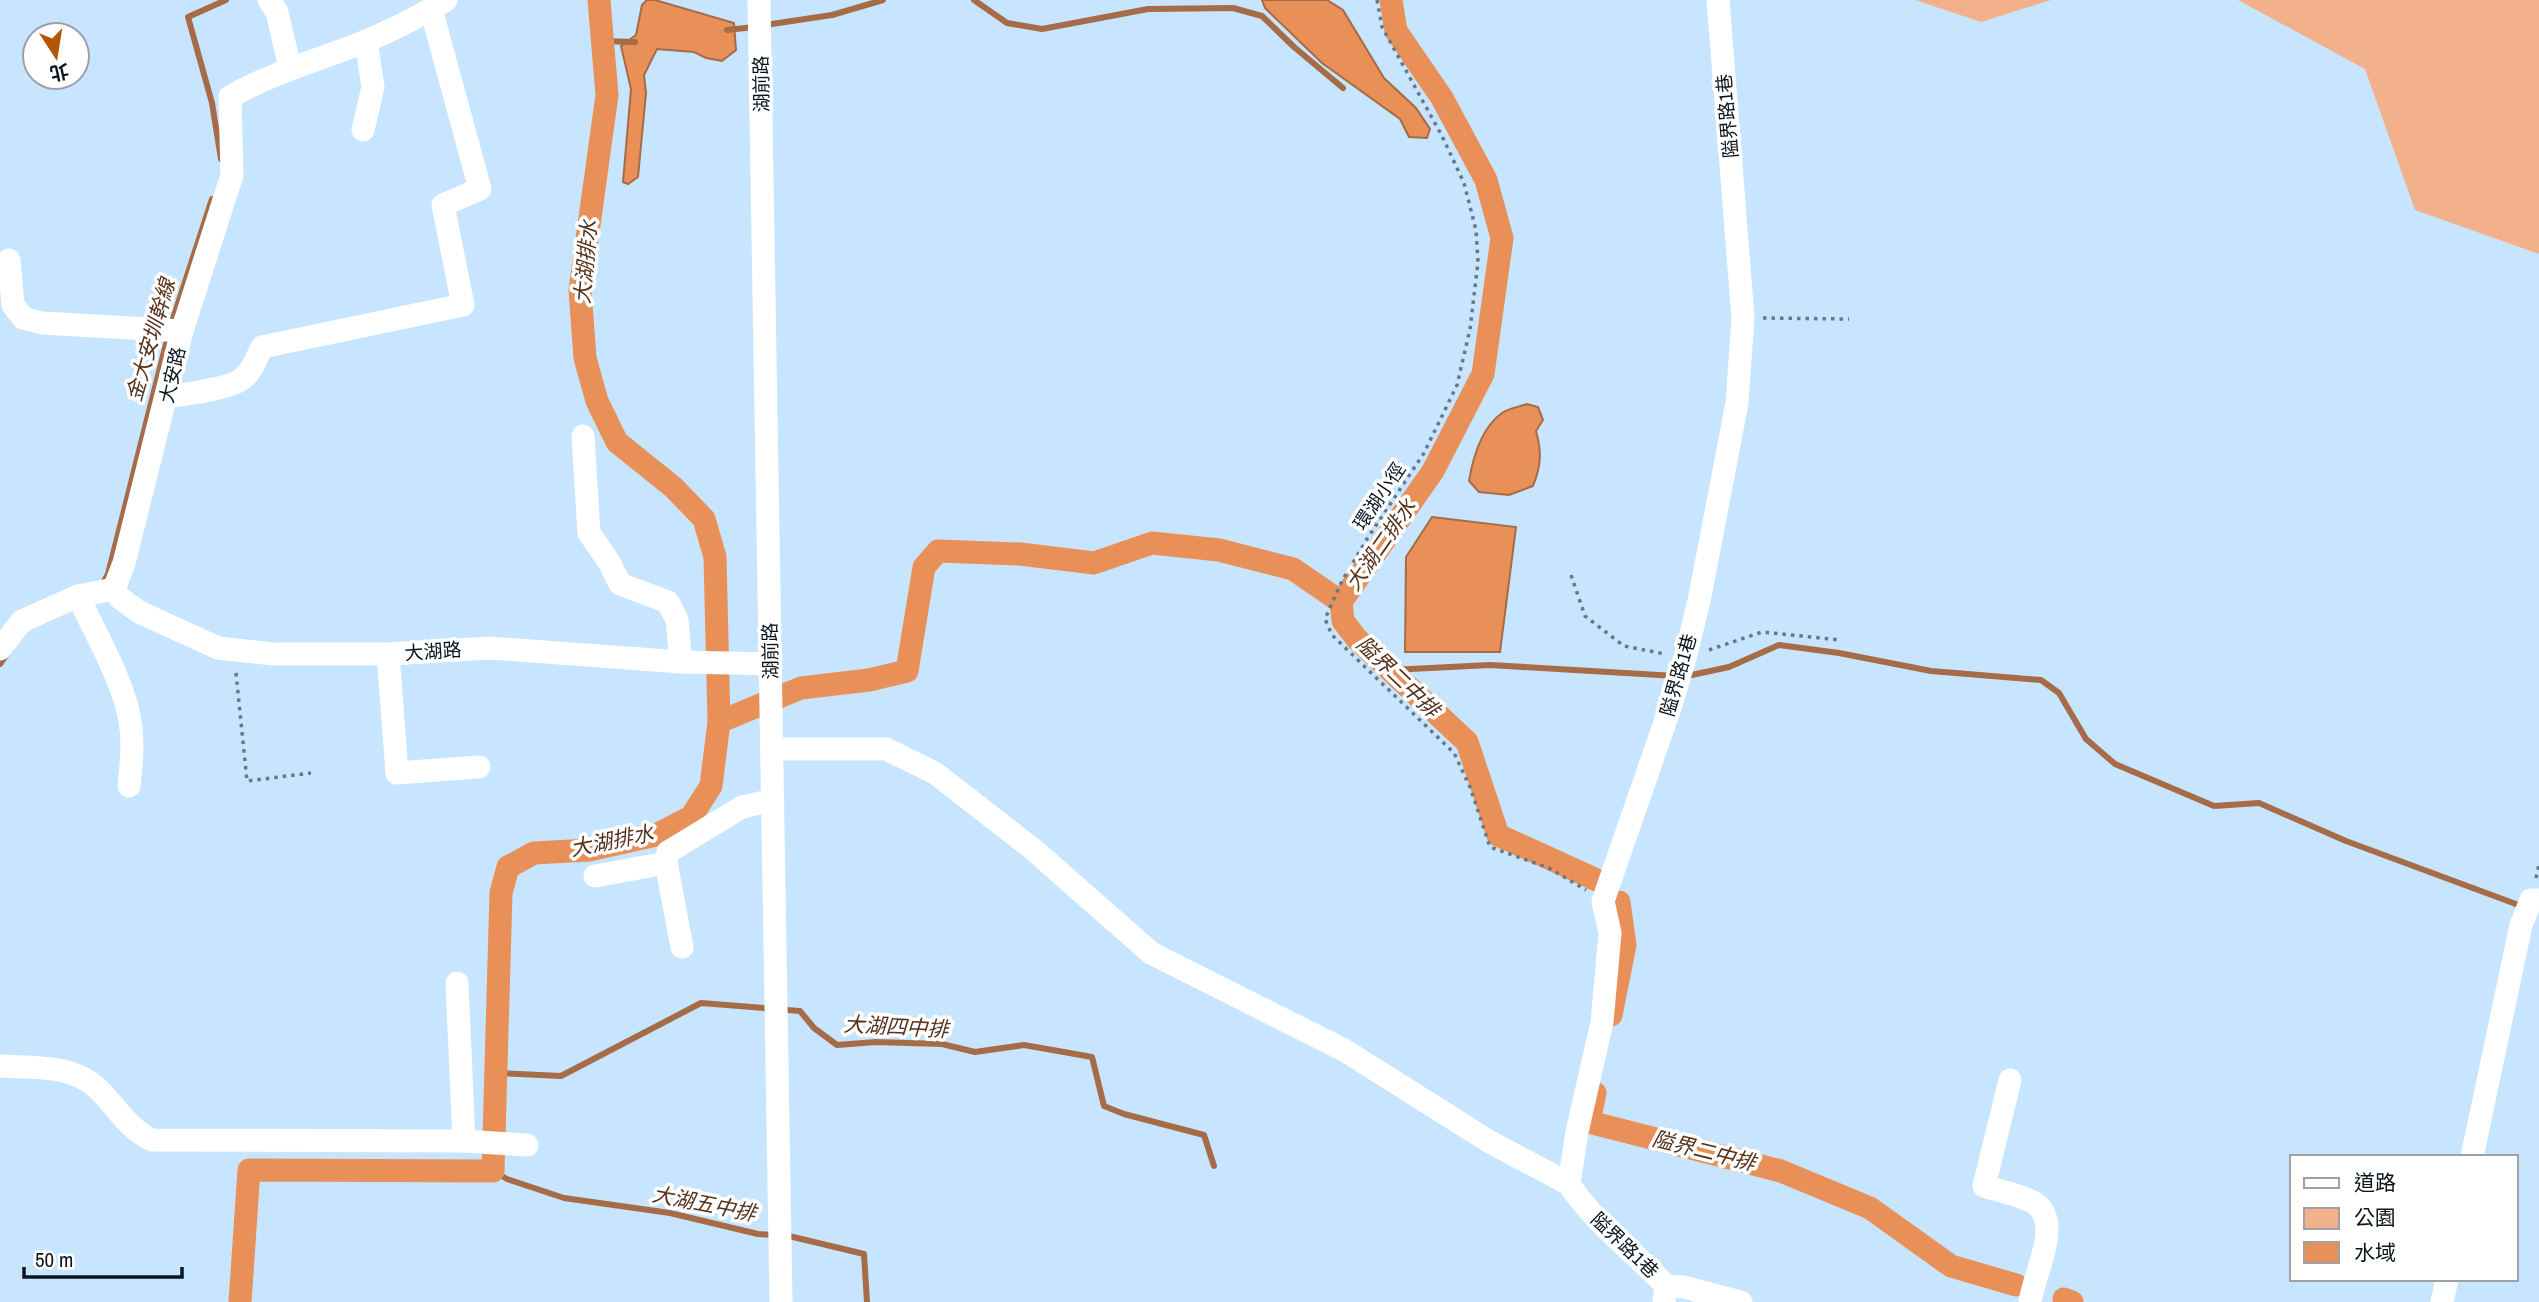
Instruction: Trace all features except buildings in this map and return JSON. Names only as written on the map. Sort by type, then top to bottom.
[{"type":"street","points":[[269,0],[277,12],[290,68]]},
{"type":"street","name":"湖前路","points":[[760,0],[780,1302]]},
{"type":"street","name":"隘界路1巷","points":[[1603,901],[1671,705],[1699,601],[1737,403],[1744,318],[1718,0]]},
{"type":"street","points":[[167,397],[232,384],[243,379],[262,346],[463,305],[443,205],[480,190],[439,5]]},
{"type":"street","name":"大安路","points":[[114,589],[124,563],[182,331],[232,175],[230,97],[252,84],[290,68],[366,41],[439,5]]},
{"type":"street","points":[[363,130],[373,87],[366,41]]},
{"type":"street","points":[[9,260],[13,305],[23,318],[42,323],[182,331]]},
{"type":"street","points":[[583,436],[589,533],[620,583],[668,603],[677,620],[681,662]]},
{"type":"street","points":[[0,649],[22,621],[78,596],[114,589]]},
{"type":"street","name":"大湖路","points":[[114,589],[120,598],[139,612],[218,648],[234,650],[273,654],[388,654],[490,648],[681,662],[770,664]]},
{"type":"street","points":[[78,596],[126,700],[131,723],[132,748],[129,786]]},
{"type":"street","points":[[388,654],[397,773],[479,767]]},
{"type":"street","points":[[772,749],[886,749],[935,773],[1034,850],[1151,953],[1344,1050],[1490,1142],[1569,1184],[1577,1132],[1602,1022],[1610,933],[1603,901]]},
{"type":"street","points":[[682,947],[666,863],[668,852],[742,807],[773,800]]},
{"type":"street","points":[[595,876],[666,863]]},
{"type":"street","points":[[2473,1155],[2521,925],[2531,900],[2539,900]]},
{"type":"street","points":[[457,982],[464,1141]]},
{"type":"street","points":[[0,1066],[73,1072],[96,1087],[136,1132],[152,1140],[464,1141],[527,1144]]},
{"type":"street","points":[[2010,1080],[1984,1186],[2033,1202],[2044,1215],[2048,1236],[2030,1302]]},
{"type":"street","name":"隘界路1巷","points":[[1569,1184],[1581,1204],[1643,1262],[1665,1294]]},
{"type":"street","points":[[2442,1302],[2447,1281]]},
{"type":"street","points":[[1665,1294],[1685,1287],[1741,1302]]},
{"type":"path","name":"環湖小徑","points":[[1377,0],[1382,27],[1442,135],[1464,183],[1476,230],[1478,262],[1470,329],[1457,385],[1424,453],[1367,539],[1342,581],[1325,619],[1332,635],[1454,753],[1470,787],[1490,847],[1549,868],[1603,901]]},
{"type":"path","points":[[1744,318],[1849,319]]},
{"type":"path","points":[[234,650],[247,780],[312,773]]},
{"type":"green space","points":[[1915,0],[2051,0],[1981,22]]},
{"type":"green space","points":[[2238,0],[2539,0],[2539,254],[2415,210],[2365,69]]},
{"type":"water","points":[[647,0],[734,23],[736,50],[722,61],[694,52],[657,49],[644,75],[646,93],[638,177],[628,184],[623,182],[631,89],[621,46],[636,35],[642,5]]},
{"type":"water","points":[[1262,0],[1327,0],[1343,10],[1384,78],[1416,108],[1430,129],[1427,138],[1409,137],[1400,119],[1322,63],[1265,8]]},
{"type":"water","points":[[1527,404],[1538,407],[1543,420],[1536,431],[1540,459],[1533,486],[1509,495],[1479,492],[1469,481],[1483,435],[1502,413]]},
{"type":"water","points":[[1432,517],[1516,527],[1500,652],[1405,652],[1406,557]]},
{"type":"waterway","name":"金大安圳幹線","points":[[221,159],[212,103],[188,17],[226,0]]},
{"type":"waterway","name":"大湖排水","points":[[240,1302],[249,1170],[493,1171],[501,893],[508,867],[534,853],[589,850],[656,835],[691,817],[711,786],[719,722],[715,557],[704,519],[673,487],[617,442],[597,401],[585,358],[580,290],[607,95],[599,0]]},
{"type":"waterway","points":[[765,25],[832,15],[883,0]]},
{"type":"waterway","points":[[974,0],[1007,23],[1042,29],[1148,9],[1233,8],[1262,16],[1343,88]]},
{"type":"waterway","name":"大湖二排水","points":[[1341,602],[1433,471],[1483,374],[1502,238],[1486,180],[1442,98],[1396,31],[1391,0]]},
{"type":"waterway","points":[[727,30],[754,27]]},
{"type":"waterway","points":[[602,41],[635,42]]},
{"type":"waterway","name":"金大安圳幹線","points":[[171,325],[212,199]]},
{"type":"waterway","name":"金大安圳幹線","points":[[102,585],[108,574],[168,336]]},
{"type":"waterway","name":"大湖二排水","points":[[719,722],[801,688],[869,680],[907,671],[924,567],[938,551],[1020,554],[1094,563],[1152,543],[1219,550],[1293,569],[1341,602]]},
{"type":"waterway","name":"隘界二中排","points":[[1341,602],[1343,621],[1357,639],[1467,742],[1498,835],[1601,882]]},
{"type":"waterway","points":[[1687,676],[1729,667],[1779,645],[1839,653],[1931,671],[2041,680],[2059,693],[2086,739],[2115,764],[2214,806],[2259,803],[2346,841],[2524,907]]},
{"type":"waterway","name":"金大安圳幹線","points":[[0,664],[7,654]]},
{"type":"waterway","points":[[1390,670],[1490,665],[1676,676]]},
{"type":"waterway","name":"隘界二中排","points":[[1611,1015],[1625,945],[1619,902]]},
{"type":"waterway","name":"大湖四中排","points":[[498,1073],[561,1076],[701,1003],[800,1011],[814,1028],[837,1045],[876,1042],[942,1044],[975,1052],[1024,1045],[1092,1057],[1104,1106],[1124,1114],[1204,1135],[1214,1166]]},
{"type":"waterway","name":"隘界二中排","points":[[1595,1093],[1589,1122],[1781,1171],[1870,1208],[1951,1266],[2016,1285]]},
{"type":"waterway","name":"大湖五中排","points":[[493,1171],[507,1179],[564,1198],[670,1213],[758,1234],[789,1236],[864,1254],[867,1302]]},
{"type":"waterway","name":"隘界二中排","points":[[2064,1299],[2072,1302]]}]
